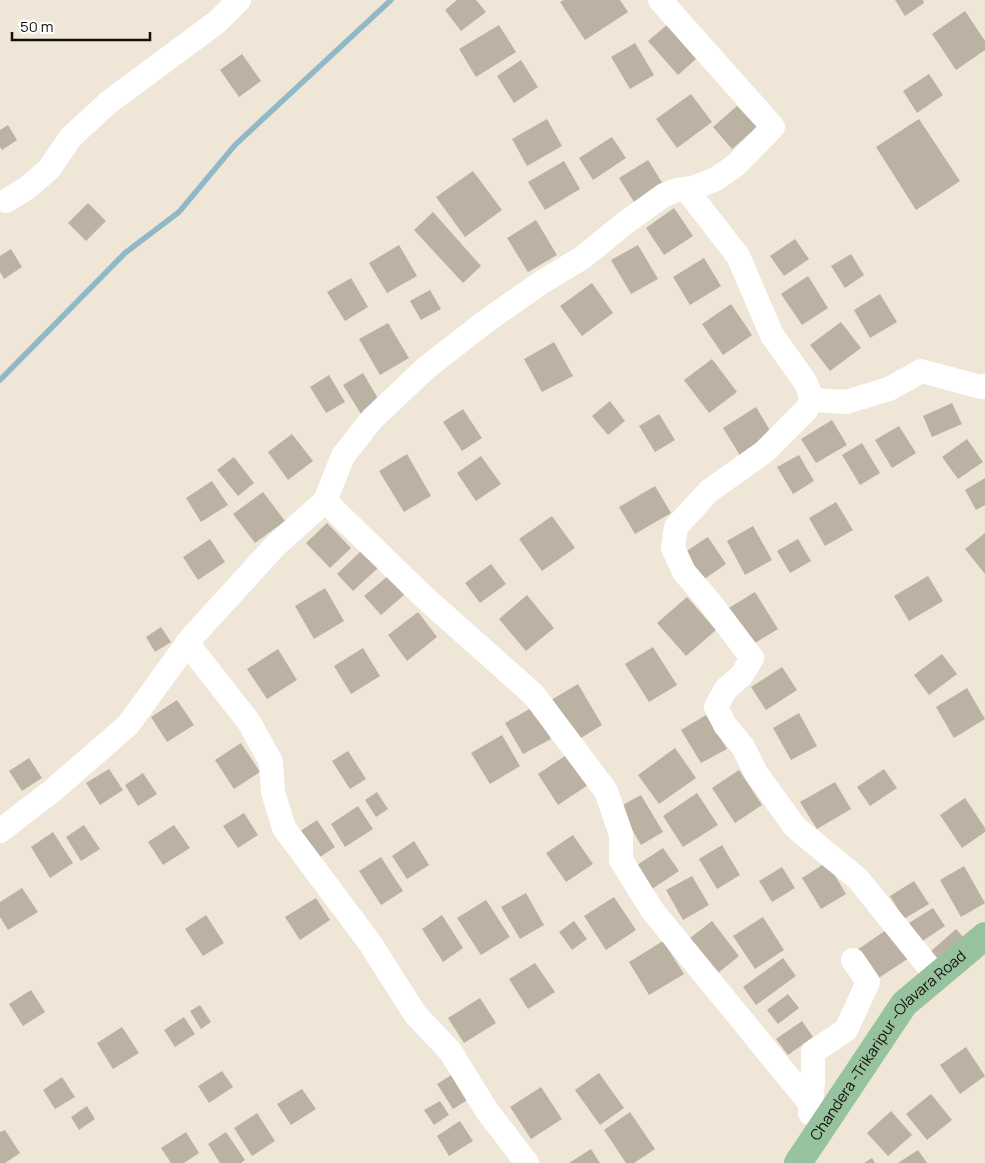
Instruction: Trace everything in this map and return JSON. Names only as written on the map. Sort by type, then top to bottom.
[{"type":"main road","name":"Chandera -Trikaripur -Olavara Road","points":[[801,1157],[818,1114],[904,1004],[985,936]]},
{"type":"street","points":[[6,201],[26,188],[49,169],[71,137],[109,102],[217,22],[239,0]]},
{"type":"street","points":[[0,831],[52,791],[128,725],[187,643],[276,546],[325,501],[343,456],[372,419],[426,368],[509,305],[582,258],[625,223],[664,195],[677,190],[696,187],[716,179],[736,165],[773,127],[660,0]]},
{"type":"street","points":[[686,189],[738,256],[772,335],[806,383],[812,400]]},
{"type":"street","points":[[812,400],[846,402],[889,389],[921,371],[981,387],[985,386]]},
{"type":"street","points":[[812,400],[806,410],[764,452],[709,491],[676,527],[673,548],[684,572],[709,601],[752,658],[742,675],[726,689],[716,707],[726,726],[743,747],[756,773],[795,827],[858,879],[938,977]]},
{"type":"street","points":[[325,501],[424,597],[534,695],[606,791],[621,834],[621,860],[652,910],[818,1114]]},
{"type":"street","points":[[187,643],[250,722],[271,762],[274,792],[284,828],[370,943],[415,1014],[450,1051],[487,1112],[527,1163]]},
{"type":"street","points":[[818,1114],[814,1052],[846,1030],[868,982],[853,960]]},
{"type":"building","points":[[457,0],[476,0],[486,12],[461,31],[445,10]]},
{"type":"building","points":[[564,0],[620,0],[628,12],[585,40],[560,2]]},
{"type":"building","points":[[895,0],[923,0],[924,3],[905,16]]},
{"type":"building","points":[[965,11],[985,41],[985,50],[956,70],[932,34]]},
{"type":"building","points":[[499,25],[516,52],[476,77],[459,49]]},
{"type":"building","points":[[667,25],[696,59],[678,75],[648,41]]},
{"type":"building","points":[[635,43],[654,75],[630,89],[611,57]]},
{"type":"building","points":[[242,54],[261,81],[239,97],[220,70]]},
{"type":"building","points":[[521,60],[538,87],[514,103],[497,76]]},
{"type":"building","points":[[929,74],[943,95],[917,113],[903,91]]},
{"type":"building","points":[[691,94],[712,122],[677,148],[656,119]]},
{"type":"building","points":[[737,106],[757,127],[732,149],[713,127]]},
{"type":"building","points":[[547,119],[562,146],[527,166],[512,139]]},
{"type":"building","points":[[919,119],[960,181],[916,210],[876,147]]},
{"type":"building","points":[[8,125],[17,140],[2,150],[0,147],[0,130]]},
{"type":"building","points":[[612,137],[626,158],[593,180],[579,158]]},
{"type":"building","points":[[648,160],[663,184],[634,202],[619,178]]},
{"type":"building","points":[[564,161],[580,189],[545,210],[528,182]]},
{"type":"building","points":[[473,171],[502,210],[465,237],[436,197]]},
{"type":"building","points":[[88,203],[106,221],[86,241],[68,223]]},
{"type":"building","points":[[674,208],[693,236],[664,255],[646,228]]},
{"type":"building","points":[[433,212],[481,266],[463,283],[414,230]]},
{"type":"building","points":[[536,220],[557,255],[528,272],[507,238]]},
{"type":"building","points":[[795,239],[809,259],[784,276],[770,256]]},
{"type":"building","points":[[399,245],[417,276],[387,293],[369,263]]},
{"type":"building","points":[[638,245],[658,279],[631,294],[611,260]]},
{"type":"building","points":[[11,249],[22,267],[4,279],[0,272],[0,256]]},
{"type":"building","points":[[851,254],[864,275],[845,288],[831,266]]},
{"type":"building","points":[[704,258],[721,286],[690,305],[673,277]]},
{"type":"building","points":[[808,276],[828,308],[802,325],[781,294]]},
{"type":"building","points":[[351,278],[368,307],[345,321],[327,292]]},
{"type":"building","points":[[592,283],[613,313],[582,336],[560,306]]},
{"type":"building","points":[[430,290],[441,309],[421,320],[410,301]]},
{"type":"building","points":[[880,294],[897,322],[870,338],[854,310]]},
{"type":"building","points":[[731,304],[752,335],[723,355],[702,324]]},
{"type":"building","points":[[841,322],[861,348],[830,371],[810,345]]},
{"type":"building","points":[[388,323],[409,358],[380,375],[359,339]]},
{"type":"building","points":[[554,342],[573,376],[542,392],[524,359]]},
{"type":"building","points":[[712,359],[737,392],[709,413],[684,380]]},
{"type":"building","points":[[363,373],[380,402],[361,414],[343,385]]},
{"type":"building","points":[[329,375],[345,402],[326,413],[310,387]]},
{"type":"building","points":[[610,401],[625,421],[608,435],[592,416]]},
{"type":"building","points":[[952,403],[962,424],[932,437],[923,416]]},
{"type":"building","points":[[756,407],[774,437],[741,457],[723,428]]},
{"type":"building","points":[[463,409],[482,438],[462,451],[443,422]]},
{"type":"building","points":[[659,414],[675,440],[655,452],[639,426]]},
{"type":"building","points":[[832,420],[847,445],[816,463],[801,439]]},
{"type":"building","points":[[899,426],[916,453],[892,468],[875,440]]},
{"type":"building","points":[[292,434],[313,461],[288,480],[268,452]]},
{"type":"building","points":[[967,439],[983,462],[958,479],[942,457]]},
{"type":"building","points":[[862,443],[880,473],[860,485],[842,455]]},
{"type":"building","points":[[407,454],[431,496],[404,512],[379,471]]},
{"type":"building","points":[[799,455],[814,481],[793,494],[777,467]]},
{"type":"building","points":[[481,456],[501,484],[476,501],[457,473]]},
{"type":"building","points":[[234,457],[254,483],[238,496],[217,470]]},
{"type":"building","points":[[985,478],[985,505],[976,510],[965,490]]},
{"type":"building","points":[[212,481],[228,505],[201,522],[186,498]]},
{"type":"building","points":[[655,486],[671,513],[635,534],[619,507]]},
{"type":"building","points":[[263,492],[285,521],[255,543],[233,514]]},
{"type":"building","points":[[836,502],[853,530],[825,546],[809,518]]},
{"type":"building","points":[[552,516],[575,548],[542,571],[519,539]]},
{"type":"building","points":[[327,523],[351,548],[330,568],[306,543]]},
{"type":"building","points":[[753,526],[772,560],[745,575],[727,541]]},
{"type":"building","points":[[985,533],[985,574],[965,549]]},
{"type":"building","points":[[708,537],[726,564],[703,580],[685,552]]},
{"type":"building","points":[[210,539],[225,562],[198,580],[183,557]]},
{"type":"building","points":[[798,539],[811,561],[790,573],[777,551]]},
{"type":"building","points":[[363,549],[379,567],[353,591],[337,574]]},
{"type":"building","points":[[491,564],[506,584],[480,603],[465,583]]},
{"type":"building","points":[[388,576],[404,595],[381,615],[364,596]]},
{"type":"building","points":[[928,576],[943,601],[909,621],[894,596]]},
{"type":"building","points":[[325,588],[344,621],[314,639],[295,606]]},
{"type":"building","points":[[755,592],[778,629],[750,646],[727,609]]},
{"type":"building","points":[[527,595],[554,628],[526,651],[499,619]]},
{"type":"building","points":[[687,597],[716,630],[686,656],[657,623]]},
{"type":"building","points":[[418,612],[437,637],[407,661],[388,635]]},
{"type":"building","points":[[161,627],[171,642],[155,652],[146,637]]},
{"type":"building","points":[[653,647],[677,685],[649,702],[625,664]]},
{"type":"building","points":[[363,648],[380,676],[351,694],[334,666]]},
{"type":"building","points":[[278,649],[297,680],[267,699],[247,669]]},
{"type":"building","points":[[942,654],[957,674],[929,695],[914,675]]},
{"type":"building","points":[[782,667],[797,690],[766,710],[751,687]]},
{"type":"building","points":[[578,684],[602,725],[576,741],[551,700]]},
{"type":"building","points":[[967,688],[985,719],[954,738],[936,707]]},
{"type":"building","points":[[177,700],[194,725],[167,742],[151,717]]},
{"type":"building","points":[[533,707],[551,739],[523,754],[505,723]]},
{"type":"building","points":[[799,713],[817,746],[791,760],[773,728]]},
{"type":"building","points":[[706,715],[727,749],[701,763],[681,730]]},
{"type":"building","points":[[502,735],[520,766],[490,784],[471,753]]},
{"type":"building","points":[[241,743],[260,772],[234,789],[215,760]]},
{"type":"building","points":[[675,748],[696,778],[659,804],[638,775]]},
{"type":"building","points":[[348,751],[366,779],[350,789],[332,761]]},
{"type":"building","points":[[571,752],[591,783],[558,805],[538,774]]},
{"type":"building","points":[[29,758],[42,778],[22,791],[9,771]]},
{"type":"building","points":[[109,769],[123,790],[100,805],[86,783]]},
{"type":"building","points":[[884,769],[897,788],[870,806],[857,787]]},
{"type":"building","points":[[739,770],[762,805],[735,823],[712,788]]},
{"type":"building","points":[[143,773],[157,794],[138,806],[125,785]]},
{"type":"building","points":[[835,782],[851,809],[817,829],[800,802]]},
{"type":"building","points":[[377,792],[388,809],[376,817],[365,800]]},
{"type":"building","points":[[697,793],[718,825],[683,847],[663,816]]},
{"type":"building","points":[[641,795],[663,832],[641,845],[619,807]]},
{"type":"building","points":[[965,798],[985,828],[985,832],[962,848],[940,815]]},
{"type":"building","points":[[358,806],[373,829],[345,847],[331,824]]},
{"type":"building","points":[[244,813],[258,835],[238,848],[223,826]]},
{"type":"building","points":[[317,820],[335,847],[317,859],[299,832]]},
{"type":"building","points":[[84,825],[100,849],[81,861],[66,837]]},
{"type":"building","points":[[174,825],[190,848],[163,865],[148,842]]},
{"type":"building","points":[[53,832],[73,863],[50,878],[31,847]]},
{"type":"building","points":[[573,835],[593,864],[566,882],[546,853]]},
{"type":"building","points":[[414,841],[429,865],[407,879],[392,856]]},
{"type":"building","points":[[722,845],[740,875],[717,889],[699,859]]},
{"type":"building","points":[[663,848],[679,871],[649,891],[634,867]]},
{"type":"building","points":[[381,857],[403,891],[381,905],[359,871]]},
{"type":"building","points":[[827,862],[846,894],[821,909],[802,878]]},
{"type":"building","points":[[964,866],[985,903],[961,917],[940,880]]},
{"type":"building","points":[[782,867],[795,888],[772,902],[759,881]]},
{"type":"building","points":[[692,876],[709,905],[683,920],[666,890]]},
{"type":"building","points":[[914,881],[929,904],[904,919],[890,896]]},
{"type":"building","points":[[22,888],[38,912],[8,930],[0,917],[0,902]]},
{"type":"building","points":[[526,893],[544,925],[520,939],[501,907]]},
{"type":"building","points":[[614,897],[636,930],[606,950],[584,916]]},
{"type":"building","points":[[316,898],[330,920],[300,940],[285,917]]},
{"type":"building","points":[[486,900],[510,937],[481,955],[457,918]]},
{"type":"building","points":[[933,908],[945,926],[921,942],[909,923]]},
{"type":"building","points":[[206,915],[224,943],[203,956],[185,929]]},
{"type":"building","points":[[442,915],[463,948],[443,962],[422,929]]},
{"type":"building","points":[[763,917],[784,950],[755,969],[733,936]]},
{"type":"building","points":[[574,921],[587,939],[572,950],[559,932]]},
{"type":"building","points":[[712,921],[739,956],[718,973],[690,938]]},
{"type":"building","points":[[889,928],[909,958],[877,979],[857,950]]},
{"type":"building","points":[[956,929],[967,941],[941,964],[930,952]]},
{"type":"building","points":[[663,941],[684,974],[649,995],[629,962]]},
{"type":"building","points":[[783,958],[796,976],[756,1005],[743,987]]},
{"type":"building","points":[[535,963],[555,992],[528,1009],[509,979]]},
{"type":"building","points":[[31,990],[45,1012],[23,1026],[9,1004]]},
{"type":"building","points":[[788,994],[799,1008],[778,1024],[767,1010]]},
{"type":"building","points":[[480,998],[496,1023],[464,1043],[448,1018]]},
{"type":"building","points":[[200,1005],[211,1022],[201,1029],[190,1011]]},
{"type":"building","points":[[184,1017],[195,1034],[175,1047],[164,1030]]},
{"type":"building","points":[[802,1021],[813,1037],[788,1055],[776,1039]]},
{"type":"building","points":[[122,1027],[139,1053],[113,1069],[97,1043]]},
{"type":"building","points":[[966,1047],[985,1076],[960,1094],[940,1065]]},
{"type":"building","points":[[222,1071],[233,1087],[209,1103],[198,1086]]},
{"type":"building","points":[[599,1073],[624,1108],[600,1125],[575,1090]]},
{"type":"building","points":[[453,1074],[469,1099],[453,1109],[437,1084]]},
{"type":"building","points":[[62,1077],[75,1097],[55,1109],[43,1090]]},
{"type":"building","points":[[541,1087],[562,1119],[531,1139],[510,1107]]},
{"type":"building","points":[[302,1089],[316,1109],[291,1125],[277,1104]]},
{"type":"building","points":[[931,1094],[952,1120],[927,1140],[906,1114]]},
{"type":"building","points":[[440,1101],[449,1115],[434,1125],[424,1110]]},
{"type":"building","points":[[87,1106],[95,1119],[79,1130],[71,1117]]},
{"type":"building","points":[[891,1111],[912,1135],[888,1156],[867,1133]]},
{"type":"building","points":[[630,1112],[655,1149],[634,1163],[626,1163],[604,1130]]},
{"type":"building","points":[[257,1113],[275,1141],[252,1156],[234,1128]]},
{"type":"building","points":[[460,1121],[473,1141],[449,1156],[437,1136]]},
{"type":"building","points":[[5,1130],[20,1153],[5,1163],[0,1163],[0,1132]]},
{"type":"building","points":[[186,1132],[199,1153],[184,1163],[171,1163],[161,1148]]},
{"type":"building","points":[[226,1132],[245,1160],[241,1163],[220,1163],[208,1144]]},
{"type":"building","points":[[591,1149],[600,1163],[569,1163]]},
{"type":"building","points":[[918,1150],[927,1163],[898,1163]]},
{"type":"building","points":[[872,1158],[875,1163],[864,1163]]},
{"type":"waterway","points":[[0,380],[125,253],[179,212],[235,145],[391,0]]}]
